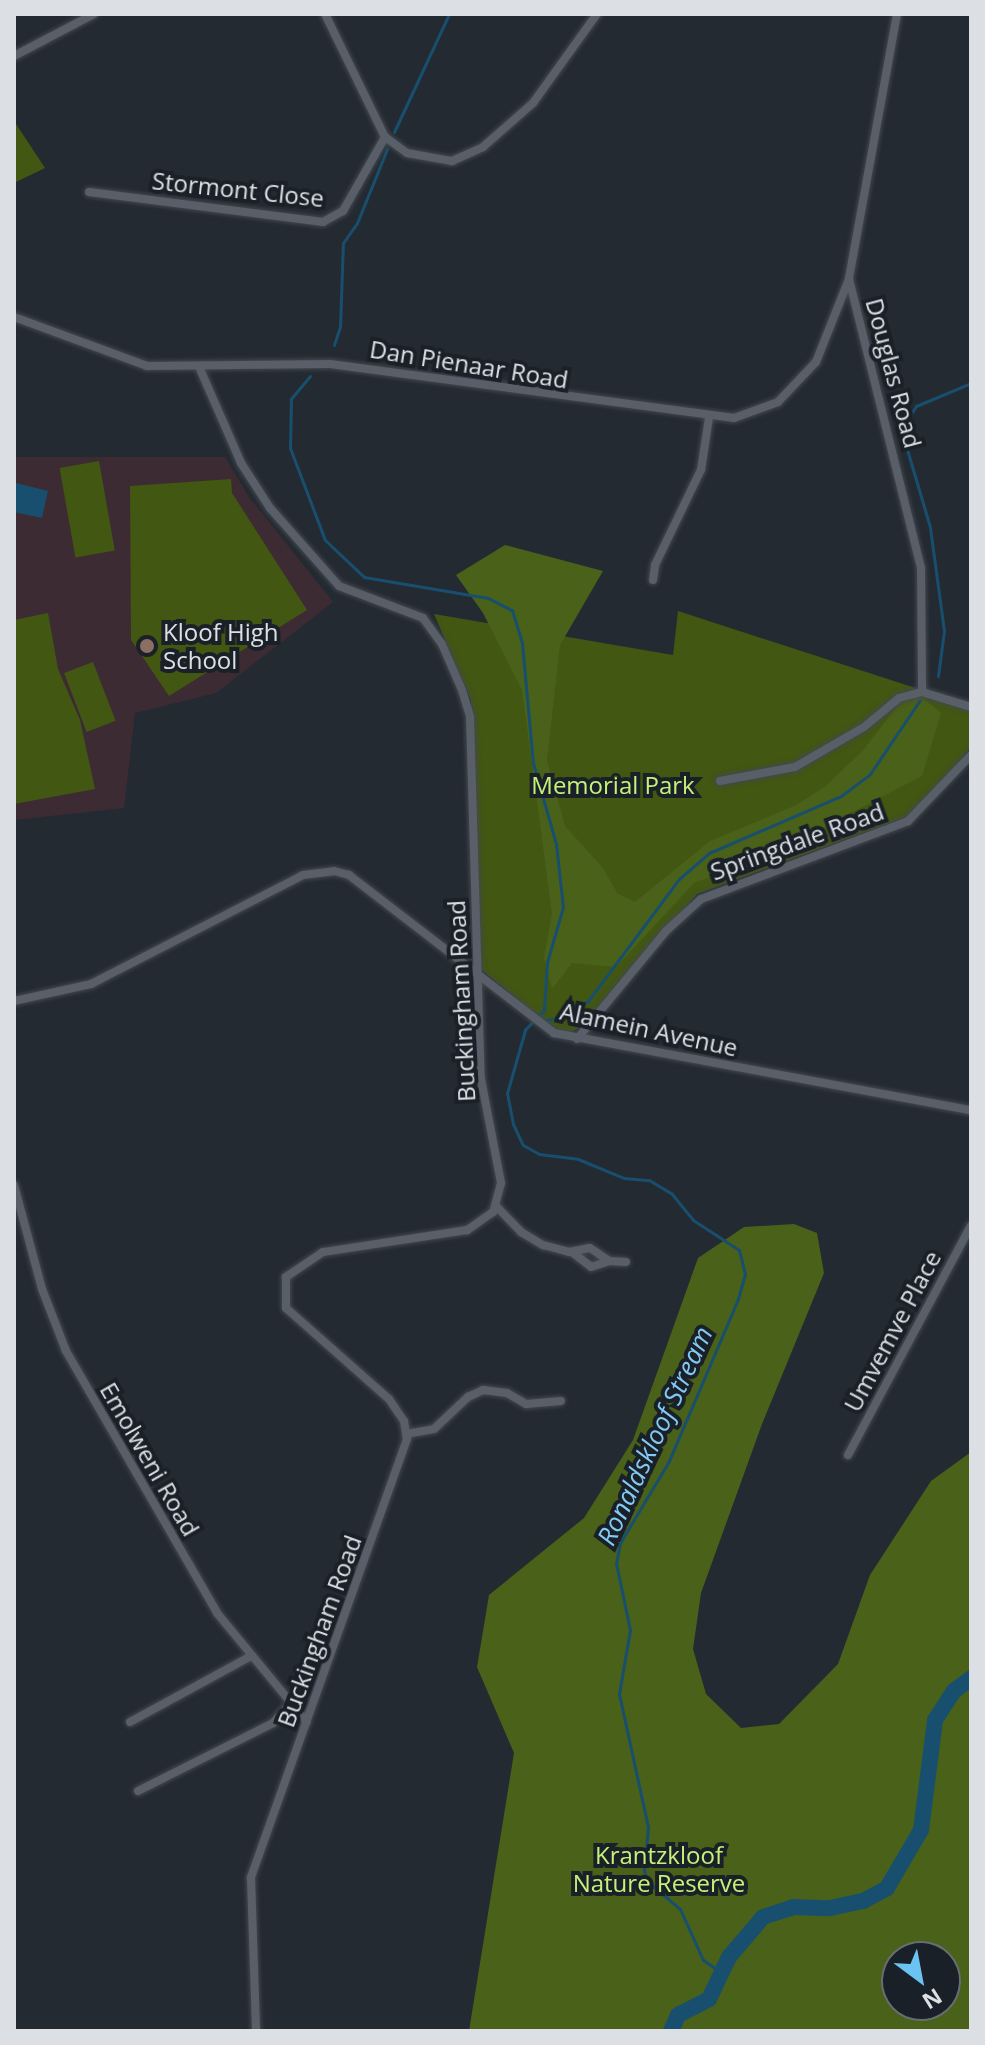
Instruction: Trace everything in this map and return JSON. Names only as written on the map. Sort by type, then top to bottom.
[{"type":"street","points":[[14,56],[94,14]]},
{"type":"street","points":[[325,14],[385,137],[418,157],[452,161],[473,155],[540,95],[597,14]]},
{"type":"street","name":"Douglas Road","points":[[897,14],[849,279],[918,555],[925,598],[922,692]]},
{"type":"street","name":"Stormont Close","points":[[89,192],[334,220],[385,137]]},
{"type":"street","name":"Dan Pienaar Road","points":[[14,317],[132,364],[200,369],[330,364],[709,418],[758,412],[798,384],[816,362],[849,279]]},
{"type":"street","name":"Buckingham Road","points":[[200,369],[246,473],[330,578],[357,596],[415,614],[442,644],[470,717],[483,1094],[501,1183],[496,1206]]},
{"type":"street","points":[[653,580],[655,565],[701,470],[709,418]]},
{"type":"street","points":[[720,781],[795,767],[853,735],[899,698],[922,692],[971,707]]},
{"type":"street","name":"Springdale Road","points":[[577,1039],[666,931],[701,899],[914,817],[971,755]]},
{"type":"street","name":"Alamein Avenue","points":[[14,1001],[91,984],[284,884],[318,872],[349,875],[478,971],[536,1023],[577,1039],[971,1110]]},
{"type":"street","name":"Emolweni Road","points":[[14,1185],[42,1289],[66,1351],[187,1566],[251,1656],[307,1722]]},
{"type":"street","points":[[561,1401],[526,1404],[507,1393],[483,1390],[468,1397],[434,1429],[406,1434],[389,1399],[291,1314],[284,1299],[286,1277],[323,1252],[467,1230],[482,1223],[496,1206],[530,1238],[572,1252],[591,1267],[609,1261],[626,1262]]},
{"type":"street","name":"Umvemve Place","points":[[848,1455],[971,1226]]},
{"type":"street","points":[[572,1252],[590,1248],[609,1261]]},
{"type":"street","name":"Buckingham Road","points":[[256,2031],[251,1878],[404,1454],[406,1434]]},
{"type":"street","points":[[130,1722],[251,1656]]},
{"type":"street","points":[[138,1791],[273,1723],[290,1704]]},
{"type":"shaded area","name":"Kloof High School","points":[[14,457],[225,457],[249,497],[333,602],[216,693],[135,713],[124,808],[14,820]]},
{"type":"green space","points":[[14,121],[45,168],[14,183]]},
{"type":"green space","points":[[99,461],[115,551],[75,558],[60,468]]},
{"type":"green space","points":[[231,479],[232,493],[307,610],[169,696],[131,640],[130,486]]},
{"type":"green space","points":[[505,545],[603,571],[560,645],[547,760],[565,826],[603,868],[617,893],[635,902],[710,841],[796,805],[826,786],[865,748],[900,702],[921,696],[941,713],[922,776],[751,865],[695,882],[616,967],[572,963],[552,989],[544,958],[552,914],[522,690],[483,613],[456,575]]},
{"type":"green space","name":"Memorial Park","points":[[678,611],[971,706],[971,747],[917,813],[697,894],[582,1027],[561,1036],[481,969],[471,700],[434,614],[673,655]]},
{"type":"green space","points":[[48,613],[58,669],[80,720],[95,789],[14,804],[14,620]]},
{"type":"green space","points":[[93,662],[116,721],[87,732],[64,673]]},
{"type":"green space","name":"Krantzkloof Nature Reserve","points":[[794,1224],[817,1233],[824,1273],[762,1424],[701,1593],[693,1649],[706,1694],[741,1728],[779,1724],[838,1664],[870,1575],[931,1481],[971,1452],[971,2031],[469,2031],[514,1753],[477,1667],[489,1595],[584,1518],[633,1440],[698,1258],[744,1227]]},
{"type":"water","points":[[16,483],[48,491],[42,518],[14,512]]},
{"type":"waterway","name":"Ronaldskloof Stream","points":[[394,132],[449,14]]},
{"type":"waterway","name":"Ronaldskloof Stream","points":[[334,345],[340,327],[343,243],[357,223],[387,149]]},
{"type":"waterway","name":"Ronaldskloof Stream","points":[[310,376],[291,399],[290,448],[325,540],[364,577],[488,598],[512,610],[522,643],[533,763],[556,844],[563,907],[547,962],[544,1010],[525,1030],[507,1093],[513,1124],[523,1145],[539,1154],[578,1159],[624,1178],[649,1180],[672,1194],[693,1220],[739,1250],[745,1274],[738,1299],[669,1461],[620,1543],[616,1563],[630,1630],[619,1694],[648,1827],[644,1870],[647,1881],[680,1909],[703,1960],[725,1975]]},
{"type":"waterway","points":[[938,676],[944,631],[930,527],[904,439],[907,420],[916,406],[971,383]]},
{"type":"waterway","points":[[539,1021],[559,1018],[588,1001],[679,879],[709,853],[841,796],[870,774],[920,700]]},
{"type":"waterway","points":[[671,2031],[678,2015],[709,1999],[729,1957],[763,1917],[793,1907],[830,1908],[863,1901],[887,1888],[921,1830],[935,1720],[954,1691],[971,1678]]},
{"type":"place","name":"Kloof High School","points":[[147,646]]}]
